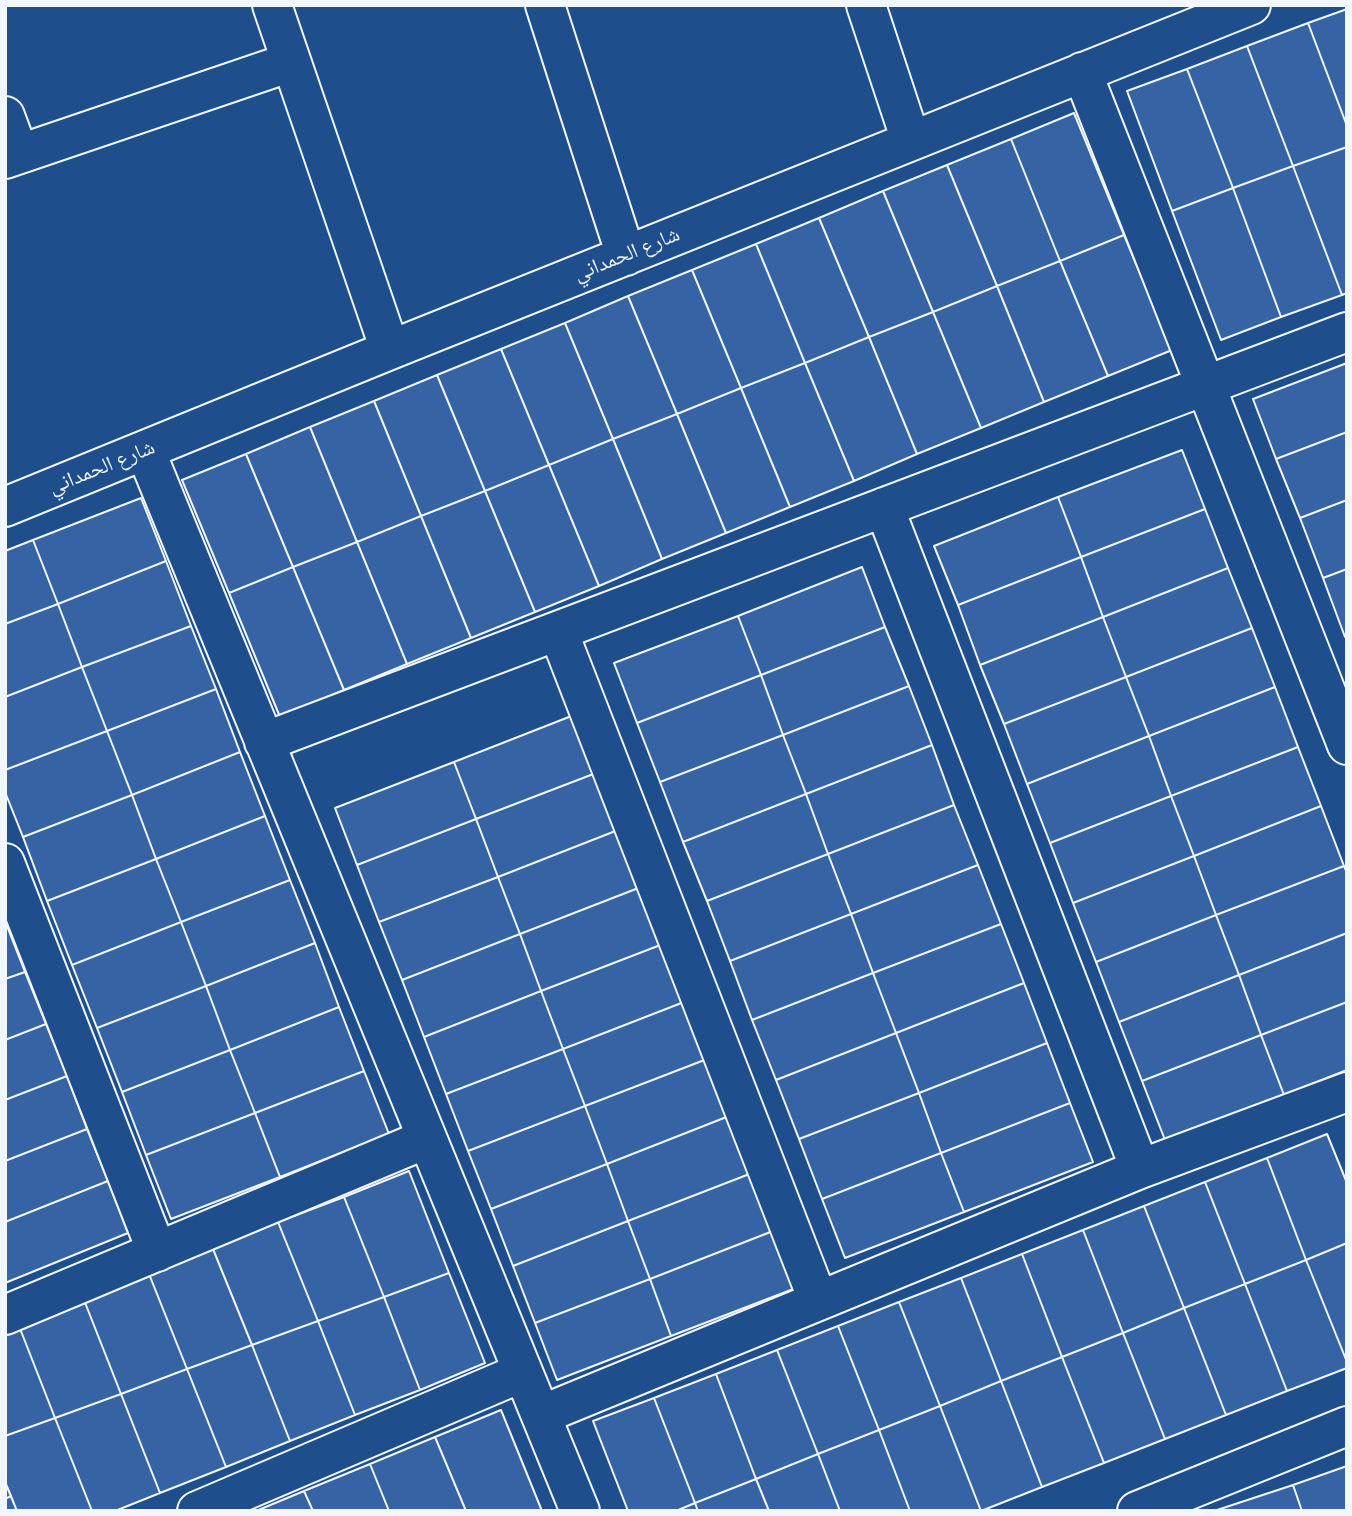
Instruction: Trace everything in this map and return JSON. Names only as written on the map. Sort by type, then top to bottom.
[{"type":"street","points":[[272,5],[390,350]]},
{"type":"street","points":[[545,5],[626,256]]},
{"type":"street","points":[[866,5],[911,141]]},
{"type":"street","name":"شارع الحمداني","points":[[5,508],[390,350],[1251,5]]},
{"type":"street","points":[[5,116],[12,157],[291,62]]},
{"type":"street","points":[[1082,72],[1347,745]]},
{"type":"street","points":[[264,742],[1347,332]]},
{"type":"street","points":[[145,450],[580,1511]]},
{"type":"street","points":[[884,507],[1140,1169]]},
{"type":"street","points":[[558,631],[818,1300]]},
{"type":"street","points":[[5,863],[157,1252]]},
{"type":"street","points":[[541,1415],[1140,1169],[1347,1092]]},
{"type":"street","points":[[5,1315],[426,1139]]},
{"type":"street","points":[[197,1511],[523,1373]]},
{"type":"street","points":[[1143,1510],[1347,1426]]},
{"type":"building","points":[[1347,9],[1347,126],[1308,23]]},
{"type":"building","points":[[1308,23],[1347,126],[1347,147],[1293,166],[1247,46]]},
{"type":"building","points":[[1247,46],[1293,166],[1233,188],[1187,69]]},
{"type":"building","points":[[1187,69],[1233,188],[1172,211],[1127,91]]},
{"type":"building","points":[[1074,113],[1124,235],[1060,261],[1011,139]]},
{"type":"building","points":[[1011,139],[1060,261],[997,286],[947,165]]},
{"type":"building","points":[[1347,147],[1347,293],[1342,295],[1293,166]]},
{"type":"building","points":[[947,165],[997,286],[933,312],[883,191]]},
{"type":"building","points":[[1293,166],[1342,295],[1281,317],[1233,188]]},
{"type":"building","points":[[1233,188],[1281,317],[1221,340],[1172,211]]},
{"type":"building","points":[[883,191],[933,312],[869,337],[819,218]]},
{"type":"building","points":[[819,218],[869,337],[805,363],[756,244]]},
{"type":"building","points":[[1124,235],[1172,350],[1108,376],[1060,261]]},
{"type":"building","points":[[756,244],[805,363],[741,388],[692,270]]},
{"type":"building","points":[[1060,261],[1108,376],[1044,402],[997,286]]},
{"type":"building","points":[[692,270],[741,388],[677,414],[628,296]]},
{"type":"building","points":[[997,286],[1044,402],[981,428],[933,312]]},
{"type":"building","points":[[628,296],[677,414],[613,439],[565,323]]},
{"type":"building","points":[[933,312],[981,428],[917,454],[869,337]]},
{"type":"building","points":[[565,323],[613,439],[549,465],[501,349]]},
{"type":"building","points":[[869,337],[917,454],[854,481],[805,363]]},
{"type":"building","points":[[501,349],[549,465],[485,491],[437,375]]},
{"type":"building","points":[[805,363],[854,481],[790,507],[741,388]]},
{"type":"building","points":[[1347,363],[1347,432],[1276,459],[1253,399]]},
{"type":"building","points":[[437,375],[485,491],[421,516],[374,401]]},
{"type":"building","points":[[741,388],[790,507],[726,533],[677,414]]},
{"type":"building","points":[[374,401],[421,516],[357,542],[310,427]]},
{"type":"building","points":[[677,414],[726,533],[662,559],[613,439]]},
{"type":"building","points":[[310,427],[357,542],[293,567],[246,454]]},
{"type":"building","points":[[1347,432],[1347,500],[1300,518],[1276,459]]},
{"type":"building","points":[[613,439],[662,559],[599,586],[549,465]]},
{"type":"building","points":[[1182,450],[1205,509],[1081,557],[1058,497]]},
{"type":"building","points":[[246,454],[293,567],[229,593],[182,480]]},
{"type":"building","points":[[549,465],[599,586],[535,612],[485,491]]},
{"type":"building","points":[[485,491],[535,612],[471,638],[421,516]]},
{"type":"building","points":[[1058,497],[1081,557],[958,605],[934,546]]},
{"type":"building","points":[[141,498],[166,561],[58,604],[33,540]]},
{"type":"building","points":[[1347,500],[1347,569],[1323,578],[1300,518]]},
{"type":"building","points":[[1205,509],[1228,568],[1103,617],[1081,557]]},
{"type":"building","points":[[421,516],[471,638],[407,664],[357,542]]},
{"type":"building","points":[[33,540],[58,604],[5,624],[5,551]]},
{"type":"building","points":[[357,542],[407,664],[344,690],[293,567]]},
{"type":"building","points":[[1081,557],[1103,617],[980,665],[958,605]]},
{"type":"building","points":[[166,561],[191,626],[82,667],[58,604]]},
{"type":"building","points":[[293,567],[344,690],[280,717],[229,593]]},
{"type":"building","points":[[862,567],[885,627],[761,675],[738,616]]},
{"type":"building","points":[[1228,568],[1252,628],[1126,677],[1103,617]]},
{"type":"building","points":[[1347,569],[1347,637],[1345,637],[1323,578]]},
{"type":"building","points":[[58,604],[82,667],[5,697],[5,624]]},
{"type":"building","points":[[738,616],[761,675],[637,723],[614,663]]},
{"type":"building","points":[[1103,617],[1126,677],[1004,724],[980,665]]},
{"type":"building","points":[[191,626],[216,689],[107,731],[82,667]]},
{"type":"building","points":[[885,627],[909,686],[783,735],[761,675]]},
{"type":"building","points":[[1252,628],[1275,687],[1149,736],[1126,677]]},
{"type":"building","points":[[82,667],[107,731],[5,770],[5,697]]},
{"type":"building","points":[[761,675],[783,735],[660,782],[637,723]]},
{"type":"building","points":[[1126,677],[1149,736],[1027,784],[1004,724]]},
{"type":"building","points":[[909,686],[932,745],[806,794],[783,735]]},
{"type":"building","points":[[1275,687],[1298,747],[1171,796],[1149,736]]},
{"type":"building","points":[[216,689],[240,752],[132,795],[107,731]]},
{"type":"building","points":[[574,715],[596,773],[476,819],[454,762]]},
{"type":"building","points":[[107,731],[132,795],[23,837],[5,792],[5,770]]},
{"type":"building","points":[[783,735],[806,794],[683,842],[660,782]]},
{"type":"building","points":[[1149,736],[1171,796],[1050,843],[1027,784]]},
{"type":"building","points":[[932,745],[954,805],[828,854],[806,794]]},
{"type":"building","points":[[1298,747],[1321,806],[1194,856],[1171,796]]},
{"type":"building","points":[[240,752],[265,816],[156,859],[132,795]]},
{"type":"building","points":[[454,762],[476,819],[357,865],[335,808]]},
{"type":"building","points":[[596,773],[618,830],[498,877],[476,819]]},
{"type":"building","points":[[806,794],[828,854],[707,901],[683,842]]},
{"type":"building","points":[[132,795],[156,859],[47,901],[23,837]]},
{"type":"building","points":[[1171,796],[1194,856],[1073,903],[1050,843]]},
{"type":"building","points":[[954,805],[978,865],[851,914],[828,854]]},
{"type":"building","points":[[1321,806],[1344,866],[1216,915],[1194,856]]},
{"type":"building","points":[[265,816],[290,880],[181,922],[156,859]]},
{"type":"building","points":[[476,819],[498,877],[379,922],[357,865]]},
{"type":"building","points":[[618,830],[641,887],[520,934],[498,877]]},
{"type":"building","points":[[828,854],[851,914],[730,961],[707,901]]},
{"type":"building","points":[[1194,856],[1216,915],[1096,962],[1073,903]]},
{"type":"building","points":[[156,859],[181,922],[72,965],[47,901]]},
{"type":"building","points":[[978,865],[1001,924],[873,973],[851,914]]},
{"type":"building","points":[[1344,866],[1347,873],[1347,933],[1239,975],[1216,915]]},
{"type":"building","points":[[498,877],[520,934],[402,980],[379,922]]},
{"type":"building","points":[[290,880],[315,943],[206,986],[181,922]]},
{"type":"building","points":[[641,887],[663,944],[541,991],[520,934]]},
{"type":"building","points":[[851,914],[873,973],[752,1020],[730,961]]},
{"type":"building","points":[[1216,915],[1239,975],[1119,1022],[1096,962]]},
{"type":"building","points":[[5,921],[25,972],[5,979]]},
{"type":"building","points":[[181,922],[206,986],[97,1028],[72,965]]},
{"type":"building","points":[[1001,924],[1024,983],[896,1033],[873,973]]},
{"type":"building","points":[[1347,933],[1347,1002],[1261,1035],[1239,975]]},
{"type":"building","points":[[520,934],[541,991],[424,1037],[402,980]]},
{"type":"building","points":[[315,943],[339,1007],[230,1050],[206,986]]},
{"type":"building","points":[[663,944],[684,1002],[563,1049],[541,991]]},
{"type":"building","points":[[25,972],[46,1024],[5,1040],[5,979]]},
{"type":"building","points":[[873,973],[896,1033],[776,1080],[752,1020]]},
{"type":"building","points":[[1239,975],[1261,1035],[1142,1081],[1119,1022]]},
{"type":"building","points":[[1024,983],[1047,1043],[919,1093],[896,1033]]},
{"type":"building","points":[[206,986],[230,1050],[122,1092],[97,1028]]},
{"type":"building","points":[[541,991],[563,1049],[446,1094],[424,1037]]},
{"type":"building","points":[[684,1002],[707,1059],[585,1106],[563,1049]]},
{"type":"building","points":[[1347,1002],[1347,1070],[1284,1095],[1261,1035]]},
{"type":"building","points":[[339,1007],[364,1071],[255,1113],[230,1050]]},
{"type":"building","points":[[46,1024],[67,1076],[5,1100],[5,1040]]},
{"type":"building","points":[[896,1033],[919,1093],[799,1139],[776,1080]]},
{"type":"building","points":[[1261,1035],[1284,1095],[1165,1140],[1142,1081]]},
{"type":"building","points":[[1047,1043],[1070,1103],[941,1153],[919,1093]]},
{"type":"building","points":[[563,1049],[585,1106],[468,1151],[446,1094]]},
{"type":"building","points":[[230,1050],[255,1113],[146,1155],[122,1092]]},
{"type":"building","points":[[707,1059],[729,1116],[607,1164],[585,1106]]},
{"type":"building","points":[[364,1071],[389,1134],[280,1177],[255,1113]]},
{"type":"building","points":[[67,1076],[87,1129],[5,1161],[5,1100]]},
{"type":"building","points":[[919,1093],[941,1153],[822,1199],[799,1139]]},
{"type":"building","points":[[1070,1103],[1093,1162],[964,1212],[941,1153]]},
{"type":"building","points":[[585,1106],[607,1164],[491,1209],[468,1151]]},
{"type":"building","points":[[255,1113],[280,1177],[171,1219],[146,1155]]},
{"type":"building","points":[[729,1116],[752,1173],[628,1221],[607,1164]]},
{"type":"building","points":[[87,1129],[108,1181],[5,1222],[5,1161]]},
{"type":"building","points":[[1327,1134],[1347,1183],[1347,1243],[1306,1260],[1267,1158]]},
{"type":"building","points":[[941,1153],[964,1212],[845,1258],[822,1199]]},
{"type":"building","points":[[1267,1158],[1306,1260],[1245,1284],[1205,1182]]},
{"type":"building","points":[[607,1164],[628,1221],[513,1266],[491,1209]]},
{"type":"building","points":[[409,1171],[449,1273],[384,1297],[344,1197]]},
{"type":"building","points":[[752,1173],[773,1231],[650,1279],[628,1221]]},
{"type":"building","points":[[108,1181],[128,1233],[5,1283],[5,1222]]},
{"type":"building","points":[[1205,1182],[1245,1284],[1184,1308],[1144,1206]]},
{"type":"building","points":[[344,1197],[384,1297],[318,1321],[278,1222]]},
{"type":"building","points":[[1144,1206],[1184,1308],[1123,1333],[1083,1230]]},
{"type":"building","points":[[628,1221],[650,1279],[535,1323],[513,1266]]},
{"type":"building","points":[[278,1222],[318,1321],[252,1345],[213,1249]]},
{"type":"building","points":[[1083,1230],[1123,1333],[1062,1357],[1022,1254]]},
{"type":"building","points":[[773,1231],[796,1288],[671,1336],[650,1279]]},
{"type":"building","points":[[1347,1243],[1347,1362],[1306,1260]]},
{"type":"building","points":[[213,1249],[252,1345],[187,1369],[149,1274]]},
{"type":"building","points":[[1022,1254],[1062,1357],[1001,1381],[961,1278]]},
{"type":"building","points":[[1306,1260],[1347,1362],[1347,1368],[1287,1391],[1245,1284]]},
{"type":"building","points":[[449,1273],[485,1363],[420,1390],[384,1297]]},
{"type":"building","points":[[149,1274],[187,1369],[121,1394],[84,1300]]},
{"type":"building","points":[[961,1278],[1001,1381],[940,1406],[899,1302]]},
{"type":"building","points":[[650,1279],[671,1336],[557,1380],[535,1323]]},
{"type":"building","points":[[1245,1284],[1287,1391],[1226,1415],[1184,1308]]},
{"type":"building","points":[[384,1297],[420,1390],[355,1415],[318,1321]]},
{"type":"building","points":[[84,1300],[121,1394],[55,1418],[19,1326]]},
{"type":"building","points":[[899,1302],[940,1406],[879,1430],[838,1326]]},
{"type":"building","points":[[1184,1308],[1226,1415],[1165,1439],[1123,1333]]},
{"type":"building","points":[[318,1321],[355,1415],[290,1441],[252,1345]]},
{"type":"building","points":[[19,1326],[55,1418],[5,1436],[5,1331]]},
{"type":"building","points":[[838,1326],[879,1430],[818,1454],[777,1350]]},
{"type":"building","points":[[1123,1333],[1165,1439],[1104,1463],[1062,1357]]},
{"type":"building","points":[[252,1345],[290,1441],[226,1467],[187,1369]]},
{"type":"building","points":[[777,1350],[818,1454],[756,1479],[716,1374]]},
{"type":"building","points":[[1062,1357],[1104,1463],[1042,1487],[1001,1381]]},
{"type":"building","points":[[187,1369],[226,1467],[160,1493],[121,1394]]},
{"type":"building","points":[[716,1374],[756,1479],[695,1503],[654,1398]]},
{"type":"building","points":[[1001,1381],[1042,1487],[981,1511],[940,1406]]},
{"type":"building","points":[[121,1394],[160,1493],[115,1511],[92,1511],[55,1418]]},
{"type":"building","points":[[654,1398],[695,1503],[676,1511],[628,1511],[593,1421]]},
{"type":"building","points":[[940,1406],[981,1511],[910,1511],[879,1430]]},
{"type":"building","points":[[501,1410],[542,1511],[466,1511],[435,1437]]},
{"type":"building","points":[[55,1418],[92,1511],[17,1511],[5,1482],[5,1436]]},
{"type":"building","points":[[879,1430],[910,1511],[840,1511],[818,1454]]},
{"type":"building","points":[[435,1437],[466,1511],[389,1511],[370,1464]]},
{"type":"building","points":[[818,1454],[840,1511],[769,1511],[756,1479]]},
{"type":"building","points":[[370,1464],[389,1511],[313,1511],[304,1491]]},
{"type":"building","points":[[1347,1466],[1347,1511],[1302,1511],[1293,1485]]},
{"type":"building","points":[[756,1479],[769,1511],[698,1511],[695,1503]]},
{"type":"building","points":[[5,1482],[11,1496],[5,1499]]},
{"type":"building","points":[[1293,1485],[1302,1511],[1214,1511]]},
{"type":"building","points":[[304,1491],[313,1511],[256,1511]]},
{"type":"building","points":[[11,1496],[17,1511],[5,1511],[5,1499]]},
{"type":"building","points":[[695,1503],[698,1511],[676,1511]]}]
